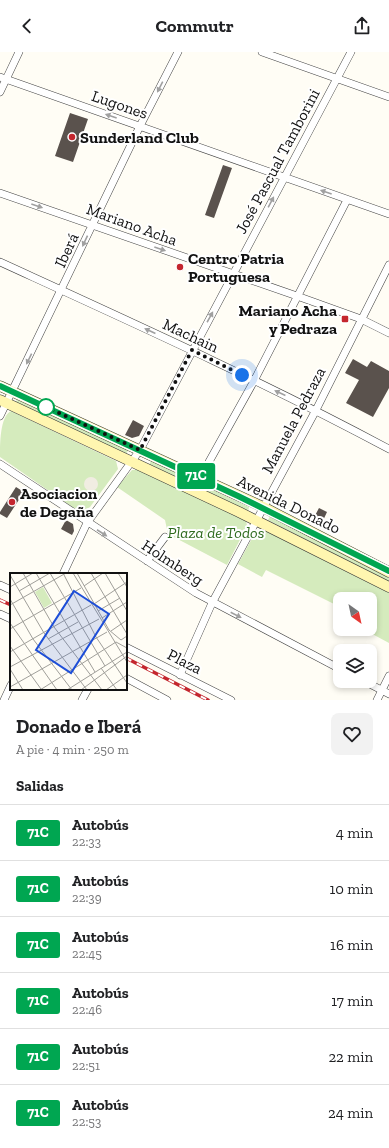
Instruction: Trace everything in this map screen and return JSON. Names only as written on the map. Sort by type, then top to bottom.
[{"type":"main road","name":"Avenida Donado","points":[[0,386],[263,508],[389,572]]},
{"type":"main road","points":[[3,402],[256,520],[389,587]]},
{"type":"street","points":[[0,92],[3,78],[19,52]]},
{"type":"street","name":"Iberá","points":[[0,416],[3,402],[12,392],[140,126],[178,52]]},
{"type":"street","points":[[262,52],[389,97]]},
{"type":"street","name":"José Pascual Tamborini","points":[[63,573],[88,523],[140,450],[351,52]]},
{"type":"street","name":"Lugones","points":[[3,78],[389,214]]},
{"type":"street","name":"Mariano Acha","points":[[0,193],[361,319],[389,333]]},
{"type":"street","points":[[200,478],[254,381],[347,200]]},
{"type":"street","name":"Machain","points":[[0,262],[192,350],[316,410],[389,449]]},
{"type":"street","name":"Manuela Pedraza","points":[[180,675],[212,603],[316,410],[389,265]]},
{"type":"street","name":"Holmberg","points":[[0,464],[147,562],[212,603],[333,665]]},
{"type":"street","points":[[147,562],[165,537]]},
{"type":"street","points":[[0,585],[10,590]]},
{"type":"street","points":[[0,614],[10,619]]},
{"type":"street","name":"Plaza","points":[[127,648],[231,700]]},
{"type":"street","points":[[377,700],[389,676]]},
{"type":"street","points":[[127,679],[166,700]]},
{"type":"street","points":[[4,700],[10,687]]},
{"type":"street","points":[[377,688],[389,694]]},
{"type":"street","points":[[82,700],[87,690]]},
{"type":"green space","points":[[17,400],[128,450],[126,455],[15,403]]},
{"type":"green space","points":[[11,411],[116,461],[118,469],[90,507],[83,511],[75,509],[0,457],[3,424],[7,414]]},
{"type":"green space","points":[[151,461],[249,507],[248,512],[149,465]]},
{"type":"green space","name":"Plaza de Todos","points":[[132,470],[138,470],[246,519],[247,526],[227,565],[168,534],[165,520],[117,487]]},
{"type":"green space","points":[[270,516],[389,578],[389,582],[268,520]]},
{"type":"green space","points":[[264,529],[389,591],[389,643],[376,636],[377,592],[333,592],[333,604],[266,570],[262,577],[238,564],[257,530]]},
{"type":"shaded area","points":[[88,477],[94,477],[98,481],[98,487],[94,491],[88,491],[84,487],[84,481]]},
{"type":"building","name":"Sunderland Club","points":[[70,113],[88,119],[73,162],[55,156]]},
{"type":"building","points":[[223,165],[232,168],[214,218],[205,215]]},
{"type":"building","points":[[353,359],[367,367],[371,361],[389,371],[389,388],[373,417],[346,403],[359,380],[345,373]]},
{"type":"building","points":[[133,420],[144,426],[139,436],[132,438],[125,435]]},
{"type":"building","name":"Asociacion de Degaña","points":[[16,487],[24,492],[7,518],[0,514],[0,512]]},
{"type":"building","points":[[319,508],[327,512],[320,527],[311,523]]},
{"type":"building","points":[[66,520],[73,524],[74,531],[72,535],[61,529]]},
{"type":"railway","points":[[0,600],[10,605]]},
{"type":"railway","points":[[127,659],[208,700]]},
{"type":"bus line","name":"71C","points":[[0,386],[270,511],[389,571]]},
{"type":"place","name":"Sunderland Club","points":[[72,137]]},
{"type":"place","name":"Centro Patria Portuguesa","points":[[180,267]]},
{"type":"place","name":"Mariano Acha y Pedraza","points":[[345,319]]},
{"type":"place","name":"Asociacion de Degaña","points":[[12,502]]},
{"type":"route","points":[[46,407],[140,450],[192,350],[242,375]]}]
